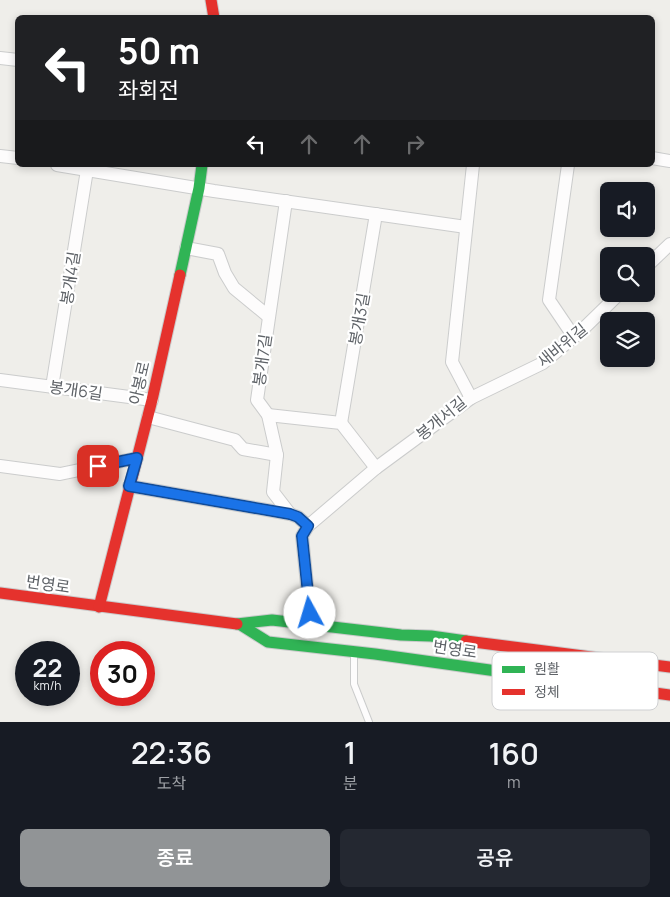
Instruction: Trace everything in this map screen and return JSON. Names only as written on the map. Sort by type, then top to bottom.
[{"type":"main road","points":[[211,0],[214,15]]},
{"type":"main road","name":"아봉로","points":[[99,607],[152,400],[199,188],[202,167]]},
{"type":"main road","name":"번영로","points":[[0,593],[241,625],[272,620],[401,635],[431,636],[554,652]]},
{"type":"main road","name":"번영로","points":[[241,625],[268,642],[492,671]]},
{"type":"street","points":[[0,58],[15,60]]},
{"type":"street","points":[[0,159],[15,158]]},
{"type":"street","points":[[655,158],[670,161]]},
{"type":"street","points":[[69,167],[466,227]]},
{"type":"street","name":"봉개서길","points":[[308,526],[376,468],[471,398],[452,362],[473,167]]},
{"type":"street","points":[[568,167],[549,300],[574,337]]},
{"type":"street","name":"봉개4길","points":[[52,387],[87,170]]},
{"type":"street","name":"봉개7길","points":[[286,201],[257,400],[268,415],[277,455],[273,492],[290,514]]},
{"type":"street","name":"봉개3길","points":[[341,423],[376,214]]},
{"type":"street","points":[[655,258],[670,244]]},
{"type":"street","name":"봉개7길","points":[[186,248],[218,254],[225,273],[234,288],[268,316]]},
{"type":"street","name":"새바위길","points":[[471,398],[543,363],[611,302]]},
{"type":"street","name":"봉개6길","points":[[0,380],[152,400]]},
{"type":"street","points":[[268,415],[341,423],[376,468]]},
{"type":"street","points":[[148,417],[235,440],[243,449],[277,455]]},
{"type":"street","points":[[0,466],[60,474],[137,458]]},
{"type":"street","points":[[129,486],[290,514],[298,517],[308,526],[302,536],[311,624]]},
{"type":"lane","points":[[354,652],[354,684],[369,722]]},
{"type":"traffic: fast","points":[[180,275],[202,167]]},
{"type":"traffic: fast","points":[[237,624],[272,620],[466,641]]},
{"type":"traffic: fast","points":[[241,625],[268,642],[375,654],[492,670]]},
{"type":"traffic: jam","points":[[211,0],[214,15]]},
{"type":"traffic: jam","points":[[99,607],[152,400],[180,275]]},
{"type":"traffic: jam","points":[[0,593],[237,624]]},
{"type":"traffic: jam","points":[[466,641],[552,652]]},
{"type":"traffic: jam","points":[[658,665],[670,667]]},
{"type":"traffic: jam","points":[[658,693],[670,695]]},
{"type":"route","points":[[98,466],[137,458],[129,486],[290,514],[298,517],[308,526],[302,536],[310,613]]}]
